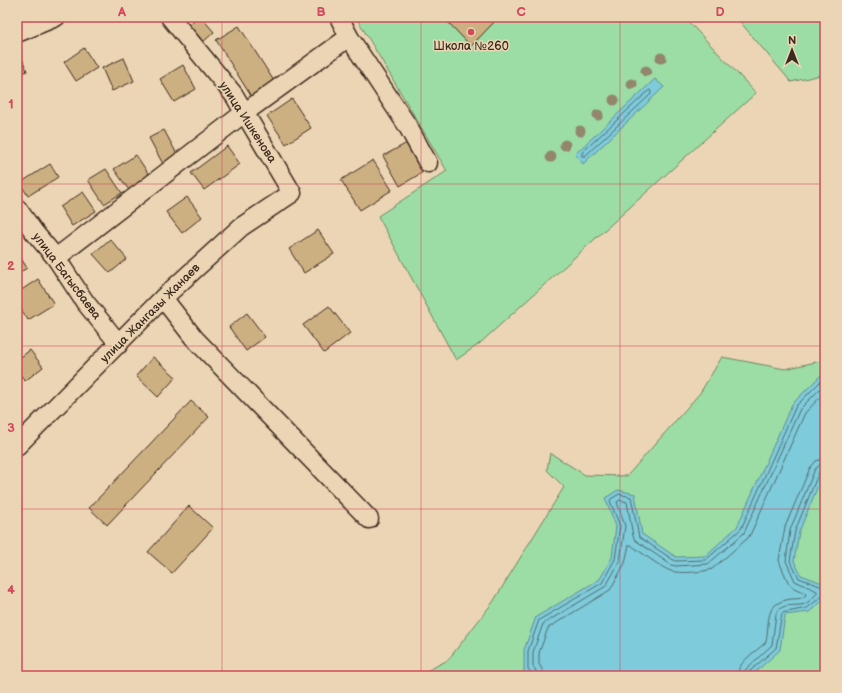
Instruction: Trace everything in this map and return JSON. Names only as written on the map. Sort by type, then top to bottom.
[{"type":"street","points":[[17,33],[56,17]]},
{"type":"street","name":"улица Ишкенова","points":[[170,17],[234,96],[292,193]]},
{"type":"street","points":[[339,17],[349,37],[407,125],[428,163]]},
{"type":"street","points":[[56,258],[244,113],[349,37]]},
{"type":"street","name":"улица Жангазы Жанаев","points":[[17,446],[163,298],[241,227],[292,193]]},
{"type":"street","name":"улица Багысбаева","points":[[17,208],[34,232],[56,258],[85,302],[119,344]]},
{"type":"street","points":[[163,298],[194,338],[369,519]]},
{"type":"green space","points":[[356,17],[684,17],[756,93],[479,344],[456,360],[378,216],[447,171]]},
{"type":"green space","points":[[736,17],[825,17],[825,74],[791,82]]},
{"type":"green space","points":[[722,357],[785,369],[825,360],[825,671],[820,676],[417,676],[448,660],[493,602],[564,487],[547,470],[550,453],[585,475],[627,476],[700,393]]},
{"type":"water","points":[[655,79],[664,87],[583,164],[575,154]]},
{"type":"water","points":[[825,371],[825,469],[799,532],[794,561],[801,575],[825,584],[825,599],[809,612],[785,615],[780,650],[751,676],[533,676],[524,673],[524,650],[536,617],[600,579],[612,557],[616,526],[605,498],[618,490],[635,494],[642,534],[676,557],[705,556],[737,527],[792,404]]},
{"type":"building","points":[[112,17],[124,17],[119,23]]},
{"type":"building","points":[[197,17],[201,17],[214,32],[201,44],[186,28]]},
{"type":"building","name":"Школа №260","points":[[443,17],[499,17],[471,46]]},
{"type":"building","points":[[239,26],[274,81],[251,96],[216,40]]},
{"type":"building","points":[[17,46],[27,71],[17,76]]},
{"type":"building","points":[[84,48],[97,68],[76,81],[64,62]]},
{"type":"building","points":[[124,58],[134,81],[112,91],[102,68]]},
{"type":"building","points":[[183,65],[196,89],[174,102],[160,79]]},
{"type":"building","points":[[292,99],[311,128],[286,144],[267,116]]},
{"type":"building","points":[[164,130],[178,156],[163,164],[149,138]]},
{"type":"building","points":[[407,143],[423,172],[400,186],[383,156]]},
{"type":"building","points":[[227,146],[240,164],[204,190],[191,173]]},
{"type":"building","points":[[136,155],[150,176],[129,190],[114,169]]},
{"type":"building","points":[[373,160],[392,190],[360,210],[341,180]]},
{"type":"building","points":[[50,164],[58,177],[28,196],[20,183]]},
{"type":"building","points":[[106,169],[122,193],[104,204],[88,180]]},
{"type":"building","points":[[83,192],[96,211],[72,226],[60,207]]},
{"type":"building","points":[[187,197],[202,217],[182,233],[166,212]]},
{"type":"building","points":[[318,230],[334,254],[304,273],[289,249]]},
{"type":"building","points":[[110,239],[127,259],[110,273],[93,254]]},
{"type":"building","points":[[17,252],[27,268],[17,274]]},
{"type":"building","points":[[38,279],[54,304],[28,320],[17,303],[17,293]]},
{"type":"building","points":[[329,306],[350,333],[324,353],[303,325]]},
{"type":"building","points":[[247,313],[265,337],[246,351],[229,327]]},
{"type":"building","points":[[30,350],[43,367],[25,381],[17,370],[17,360]]},
{"type":"building","points":[[153,357],[176,377],[158,397],[136,376]]},
{"type":"building","points":[[191,401],[209,417],[107,525],[89,508]]},
{"type":"building","points":[[189,506],[213,528],[172,573],[148,552]]},
{"type":"place","name":"Школа №260","points":[[471,32]]}]
